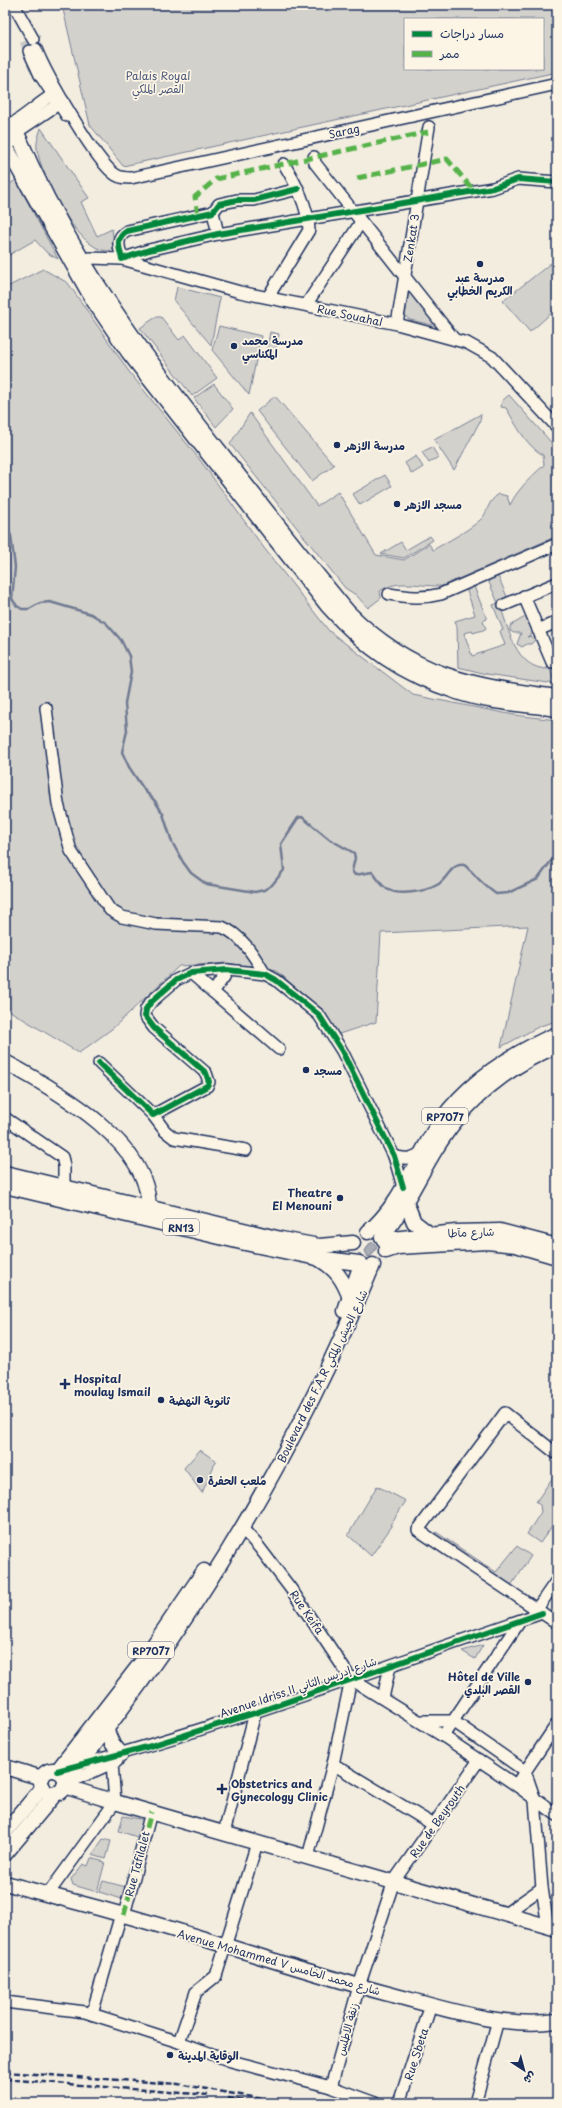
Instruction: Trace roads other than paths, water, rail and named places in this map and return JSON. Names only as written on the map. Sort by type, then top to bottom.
[{"type":"main road","points":[[5,142],[14,139],[11,125]]},
{"type":"main road","points":[[11,125],[93,300],[129,353],[166,403],[327,605],[354,634],[374,650],[408,672],[458,693],[502,702],[557,709]]},
{"type":"main road","points":[[5,145],[76,261],[108,302],[176,396],[336,598],[361,626],[375,638],[407,659],[453,679],[503,690],[557,697]]},
{"type":"main road","name":"RP7077","points":[[368,1232],[387,1214],[435,1129],[449,1111],[480,1079],[514,1056],[557,1034]]},
{"type":"main road","name":"RP7077","points":[[384,1243],[441,1142],[465,1110],[492,1084],[511,1070],[557,1046]]},
{"type":"main road","points":[[5,1062],[64,1098],[115,1138],[129,1154],[139,1171],[148,1212]]},
{"type":"main road","name":"RN13","points":[[5,1173],[64,1187],[148,1212],[317,1258],[364,1264]]},
{"type":"main road","name":"RN13","points":[[5,1186],[148,1212],[319,1246],[353,1243]]},
{"type":"main road","points":[[406,1202],[414,1222],[431,1235]]},
{"type":"main road","name":"شارع مآطا","points":[[384,1243],[431,1235],[500,1231],[557,1246]]},
{"type":"main road","points":[[384,1243],[382,1260],[364,1264],[353,1254],[353,1243],[359,1235],[368,1232],[378,1234],[384,1243],[398,1247],[487,1242],[516,1245],[557,1257]]},
{"type":"main road","points":[[317,1258],[337,1272],[344,1282],[350,1298]]},
{"type":"main road","name":"Boulevard des F.A.R شارع الجيش الملكي","points":[[62,1783],[250,1500],[283,1440],[322,1362],[364,1264]]},
{"type":"main road","name":"Boulevard des F.A.R شارع الجيش الملكي","points":[[5,1854],[62,1783],[79,1765],[169,1643],[242,1528],[297,1431],[364,1264]]},
{"type":"main road","points":[[106,1729],[112,1742],[116,1758]]},
{"type":"main road","points":[[5,1767],[43,1782],[47,1792],[62,1783],[115,1802],[224,1832],[257,1843],[308,1856],[553,1928]]},
{"type":"main road","name":"RP7077","points":[[5,1832],[43,1782],[50,1770],[62,1783]]},
{"type":"main road","name":"Avenue Mohammed V شارع محمد الخامس","points":[[5,1882],[122,1915],[359,1986],[498,2020],[516,2022],[557,2021]]},
{"type":"street","points":[[15,7],[31,45],[67,117],[78,128]]},
{"type":"street","points":[[11,125],[31,112],[37,104],[40,90],[40,75],[31,45]]},
{"type":"street","points":[[40,75],[58,98],[78,128]]},
{"type":"street","name":"Sarag","points":[[78,128],[110,170],[122,178],[131,178],[557,84]]},
{"type":"street","points":[[37,104],[58,98]]},
{"type":"street","points":[[42,115],[58,98]]},
{"type":"street","points":[[11,125],[42,115],[67,117]]},
{"type":"street","name":"Zenkat 3","points":[[397,324],[429,127]]},
{"type":"street","points":[[314,158],[315,162],[361,222],[454,339]]},
{"type":"street","points":[[268,297],[309,230],[309,219],[298,189],[284,164]]},
{"type":"street","points":[[76,261],[117,259],[218,234],[493,188],[518,179],[557,182]]},
{"type":"street","points":[[117,259],[118,242],[120,236],[127,231],[213,212],[219,204],[237,200],[254,200],[298,189]]},
{"type":"street","points":[[213,212],[218,234]]},
{"type":"street","points":[[306,305],[361,222]]},
{"type":"street","name":"Rue Souahal","points":[[117,259],[240,292],[397,324],[454,339],[480,349],[492,357],[557,427]]},
{"type":"street","points":[[389,594],[412,598],[425,598],[441,594],[557,544]]},
{"type":"street","points":[[504,605],[557,583]]},
{"type":"street","points":[[524,596],[552,662],[557,660]]},
{"type":"street","points":[[538,630],[557,622]]},
{"type":"street","points":[[46,708],[58,804],[69,846],[71,852],[110,910],[122,917],[156,924],[222,927],[231,931],[240,940],[265,974],[294,994],[319,1015],[342,1051],[394,1156],[403,1187]]},
{"type":"street","points":[[153,1115],[207,1086],[209,1082],[206,1073],[154,1028],[145,1016],[146,1009],[151,1002],[176,980],[191,973],[227,970],[265,974]]},
{"type":"street","points":[[213,992],[224,978],[227,970]]},
{"type":"street","points":[[191,973],[279,1049]]},
{"type":"street","points":[[99,1063],[153,1115],[165,1131],[174,1138],[246,1150]]},
{"type":"street","points":[[5,1118],[62,1157],[64,1166],[64,1187]]},
{"type":"street","points":[[394,1156],[407,1159],[412,1158],[422,1152]]},
{"type":"street","points":[[556,1451],[505,1412],[418,1530],[537,1613],[557,1623]]},
{"type":"street","name":"Rue Keifa","points":[[242,1528],[259,1547],[324,1636],[351,1679]]},
{"type":"street","points":[[537,1613],[557,1580]]},
{"type":"street","name":"Avenue Idriss II شارع إدريس الثاني","points":[[62,1783],[116,1758],[146,1747],[255,1713],[520,1621],[537,1613]]},
{"type":"street","points":[[443,1736],[520,1621]]},
{"type":"street","points":[[383,1698],[390,1666]]},
{"type":"street","points":[[308,1856],[333,1764],[351,1679],[422,1721],[557,1815]]},
{"type":"street","points":[[224,1832],[255,1713]]},
{"type":"street","points":[[422,1721],[453,1722],[526,1771],[535,1800],[542,1888],[553,1928]]},
{"type":"street","points":[[516,1785],[557,1724]]},
{"type":"street","points":[[48,1894],[115,1802],[116,1758]]},
{"type":"street","name":"Avenue Idriss II شارع إدريس الثاني","points":[[79,1765],[116,1758]]},
{"type":"street","name":"Rue de Beyrouth","points":[[394,1881],[479,1760]]},
{"type":"street","points":[[333,1764],[434,1825]]},
{"type":"street","name":"Rue Tafilalet","points":[[92,2014],[151,1812]]},
{"type":"street","points":[[179,2042],[196,1992],[216,1976],[257,1843]]},
{"type":"street","name":"زنقة الاطلس","points":[[332,2087],[359,1986],[394,1881]]},
{"type":"street","points":[[505,1914],[542,1888]]},
{"type":"street","points":[[5,2002],[92,2014],[179,2042],[231,2061],[332,2087],[375,2103]]},
{"type":"street","name":"Rue Sbeta","points":[[399,2103],[431,2004]]},
{"type":"street","points":[[475,2103],[498,2020]]},
{"type":"waterway","points":[[5,522],[11,536],[15,567],[12,599],[17,606],[22,609],[29,609],[40,603],[50,602],[91,614],[106,623],[121,640],[129,656],[131,672],[125,703],[127,731],[122,752],[129,767],[163,814],[172,842],[183,862],[191,873],[206,884],[255,892],[264,890],[272,885],[284,870],[281,844],[298,818],[302,817],[329,839],[354,853],[355,858],[352,871],[355,875],[372,872],[384,887],[394,892],[407,893],[432,887],[440,883],[452,869],[460,865],[464,865],[496,894],[508,893],[538,879],[551,861],[557,861]]},
{"type":"tunnel","points":[[25,41],[29,51]]},
{"type":"railway","points":[[5,2072],[178,2084],[286,2103]]},
{"type":"railway","points":[[5,2079],[208,2095]]},
{"type":"railway","points":[[228,2098],[256,2103]]},
{"type":"place","name":"مدرسة عبد الكريم الخطابي","points":[[480,264]]},
{"type":"place","name":"مدرسة محمد المكناسي","points":[[234,346]]},
{"type":"place","name":"مدرسة الازهر","points":[[337,445]]},
{"type":"place","name":"مسجد الازهر","points":[[397,504]]},
{"type":"place","name":"مسجد","points":[[306,1070]]},
{"type":"place","name":"Theatre El Menouni","points":[[340,1198]]},
{"type":"place","name":"Hospital moulay Ismail","points":[[65,1384]]},
{"type":"place","name":"ثانوية النهضة","points":[[161,1400]]},
{"type":"place","name":"ملعب الحفرة","points":[[200,1480]]},
{"type":"place","name":"Hôtel de Ville القصر البلدي","points":[[528,1682]]},
{"type":"place","name":"Obstetrics and Gynecology Clinic","points":[[222,1789]]},
{"type":"place","name":"الوقاية المدينة","points":[[170,2055]]},
{"type":"park label","name":"Palais Royal القصر الملكي","points":[[158,81]]}]
